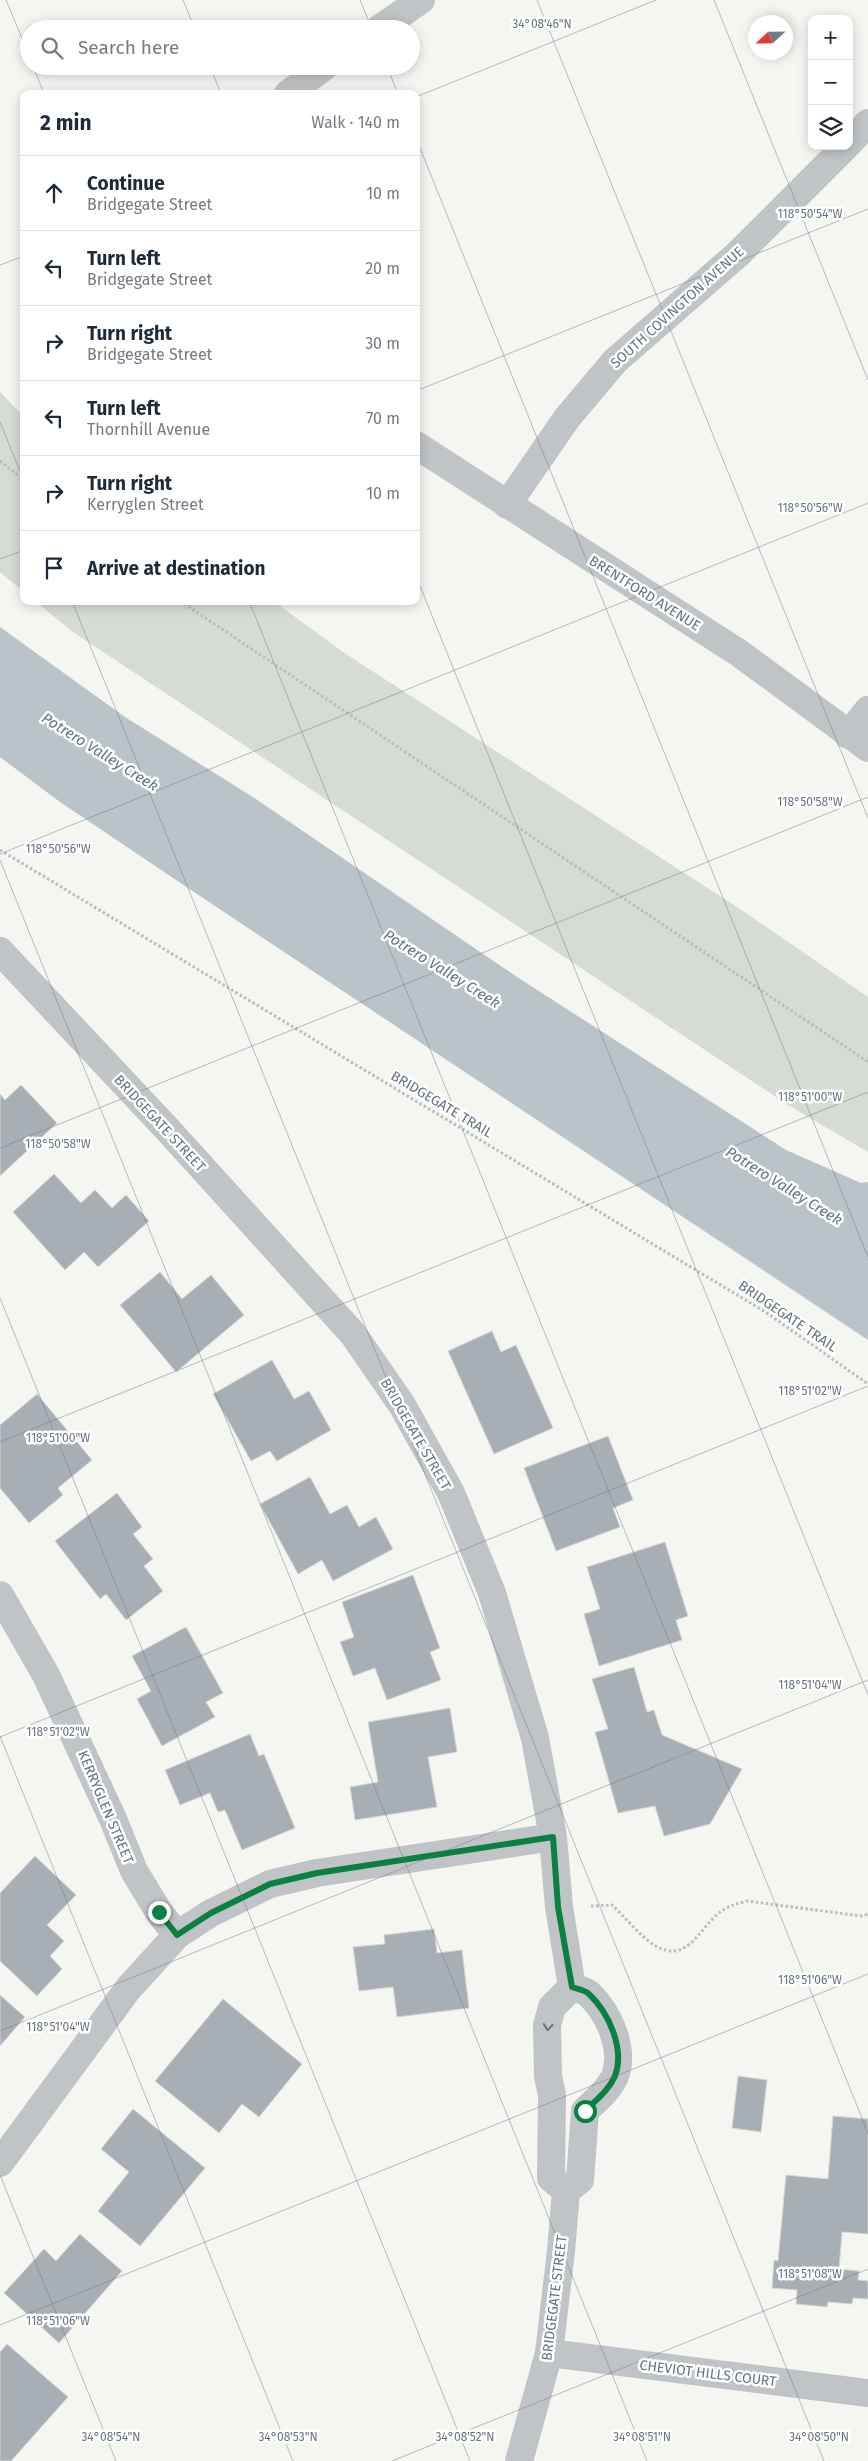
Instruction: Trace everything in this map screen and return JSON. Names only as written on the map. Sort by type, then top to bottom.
[{"type":"street","points":[[392,20],[421,0]]},
{"type":"street","points":[[293,90],[313,75]]},
{"type":"street","points":[[853,139],[868,123]]},
{"type":"street","name":"SOUTH COVINGTON AVENUE","points":[[507,505],[567,418],[614,361],[738,254],[842,150]]},
{"type":"street","name":"BRENTFORD AVENUE","points":[[420,448],[739,653],[858,741]]},
{"type":"street","points":[[858,741],[868,710]]},
{"type":"street","name":"BRIDGEGATE STREET","points":[[0,951],[169,1131],[353,1334],[402,1405],[451,1493],[492,1593],[535,1738],[553,1837],[558,1907],[572,1987]]},
{"type":"street","name":"KERRYGLEN STREET","points":[[0,1595],[46,1675],[113,1819],[134,1871],[159,1912],[177,1935]]},
{"type":"street","points":[[0,2163],[128,1989],[177,1935],[211,1913],[270,1884],[327,1871],[553,1837]]},
{"type":"street","points":[[572,1987],[588,1993],[601,2008],[613,2030],[618,2054],[615,2075],[606,2090],[585,2111],[580,2180],[566,2191],[551,2178],[552,2095],[548,2076],[547,2025],[552,2007],[572,1987]]},
{"type":"street","points":[[552,2095],[574,2111],[585,2111]]},
{"type":"street","name":"BRIDGEGATE STREET","points":[[519,2461],[549,2353],[566,2191]]},
{"type":"street","name":"CHEVIOT HILLS COURT","points":[[549,2353],[868,2393]]},
{"type":"path","points":[[0,461],[20,477]]},
{"type":"path","points":[[186,605],[868,1062]]},
{"type":"path","name":"BRIDGEGATE TRAIL","points":[[0,850],[767,1313],[868,1384]]},
{"type":"path","points":[[558,1907],[612,1905],[654,1945],[671,1951],[689,1947],[718,1913],[731,1905],[747,1901],[861,1916],[868,1914]]},
{"type":"shaded area","points":[[0,392],[20,413],[20,589],[0,572]]},
{"type":"shaded area","points":[[40,605],[279,605],[346,654],[743,911],[868,997],[868,1152],[788,1105],[70,630]]},
{"type":"water","name":"Potrero Valley Creek","points":[[0,627],[125,717],[256,799],[517,977],[786,1150],[861,1183],[868,1182],[868,1340],[60,802],[0,757]]},
{"type":"building","points":[[21,1085],[57,1123],[0,1176],[0,1094],[5,1100]]},
{"type":"building","points":[[54,1174],[81,1203],[95,1190],[112,1208],[126,1195],[149,1221],[98,1267],[84,1252],[65,1270],[13,1212]]},
{"type":"building","points":[[160,1272],[182,1299],[211,1275],[244,1315],[176,1372],[120,1305]]},
{"type":"building","points":[[492,1331],[501,1352],[516,1345],[553,1428],[494,1454],[448,1351]]},
{"type":"building","points":[[272,1360],[294,1399],[309,1391],[331,1430],[277,1461],[270,1451],[251,1461],[213,1394]]},
{"type":"building","points":[[37,1394],[92,1460],[58,1488],[63,1495],[29,1523],[0,1488],[0,1425]]},
{"type":"building","points":[[608,1436],[633,1500],[613,1508],[620,1527],[556,1551],[524,1468]]},
{"type":"building","points":[[310,1477],[330,1514],[347,1505],[359,1527],[376,1517],[393,1549],[333,1581],[322,1560],[298,1574],[260,1504]]},
{"type":"building","points":[[117,1493],[142,1527],[133,1534],[153,1559],[144,1566],[163,1591],[126,1620],[106,1594],[100,1599],[55,1541]]},
{"type":"building","points":[[665,1542],[688,1616],[676,1620],[682,1640],[599,1666],[584,1614],[600,1609],[587,1567]]},
{"type":"building","points":[[413,1575],[440,1648],[430,1652],[441,1680],[387,1700],[375,1668],[353,1676],[340,1642],[354,1637],[342,1602]]},
{"type":"building","points":[[186,1627],[223,1693],[206,1702],[215,1717],[162,1746],[137,1699],[151,1691],[132,1656]]},
{"type":"building","points":[[634,1667],[647,1712],[654,1710],[662,1735],[742,1769],[710,1824],[664,1836],[655,1806],[618,1813],[595,1732],[608,1729],[592,1679]]},
{"type":"building","points":[[450,1708],[457,1752],[428,1757],[437,1807],[355,1820],[350,1787],[378,1782],[368,1722]]},
{"type":"building","points":[[250,1734],[259,1756],[264,1754],[295,1828],[242,1850],[225,1810],[218,1812],[210,1793],[180,1805],[165,1770]]},
{"type":"building","points":[[35,1856],[76,1895],[47,1925],[64,1941],[50,1956],[62,1969],[37,1996],[0,1961],[0,1893]]},
{"type":"building","points":[[434,1929],[437,1953],[462,1950],[469,2008],[397,2017],[393,1987],[359,1991],[353,1947],[385,1944],[384,1935]]},
{"type":"building","points":[[0,1995],[25,2017],[0,2046]]},
{"type":"building","points":[[223,1999],[302,2064],[259,2117],[242,2104],[219,2133],[155,2081]]},
{"type":"building","points":[[738,2076],[767,2080],[761,2132],[732,2128]]},
{"type":"building","points":[[133,2109],[205,2168],[140,2246],[98,2211],[129,2172],[101,2149]]},
{"type":"building","points":[[833,2116],[868,2119],[868,2234],[842,2232],[839,2269],[859,2271],[858,2280],[868,2281],[868,2299],[853,2298],[852,2304],[828,2302],[827,2307],[796,2304],[797,2290],[772,2288],[774,2260],[778,2261],[786,2175],[828,2179]]},
{"type":"building","points":[[80,2234],[122,2271],[59,2343],[4,2293],[44,2249],[56,2261]]},
{"type":"building","points":[[7,2344],[68,2397],[11,2461],[0,2461],[0,2352]]},
{"type":"route","points":[[159,1912],[177,1935],[211,1913],[270,1884],[317,1873],[553,1837],[558,1907],[572,1987],[588,1993],[601,2008],[613,2030],[618,2054],[615,2075],[606,2090],[585,2111]]}]
